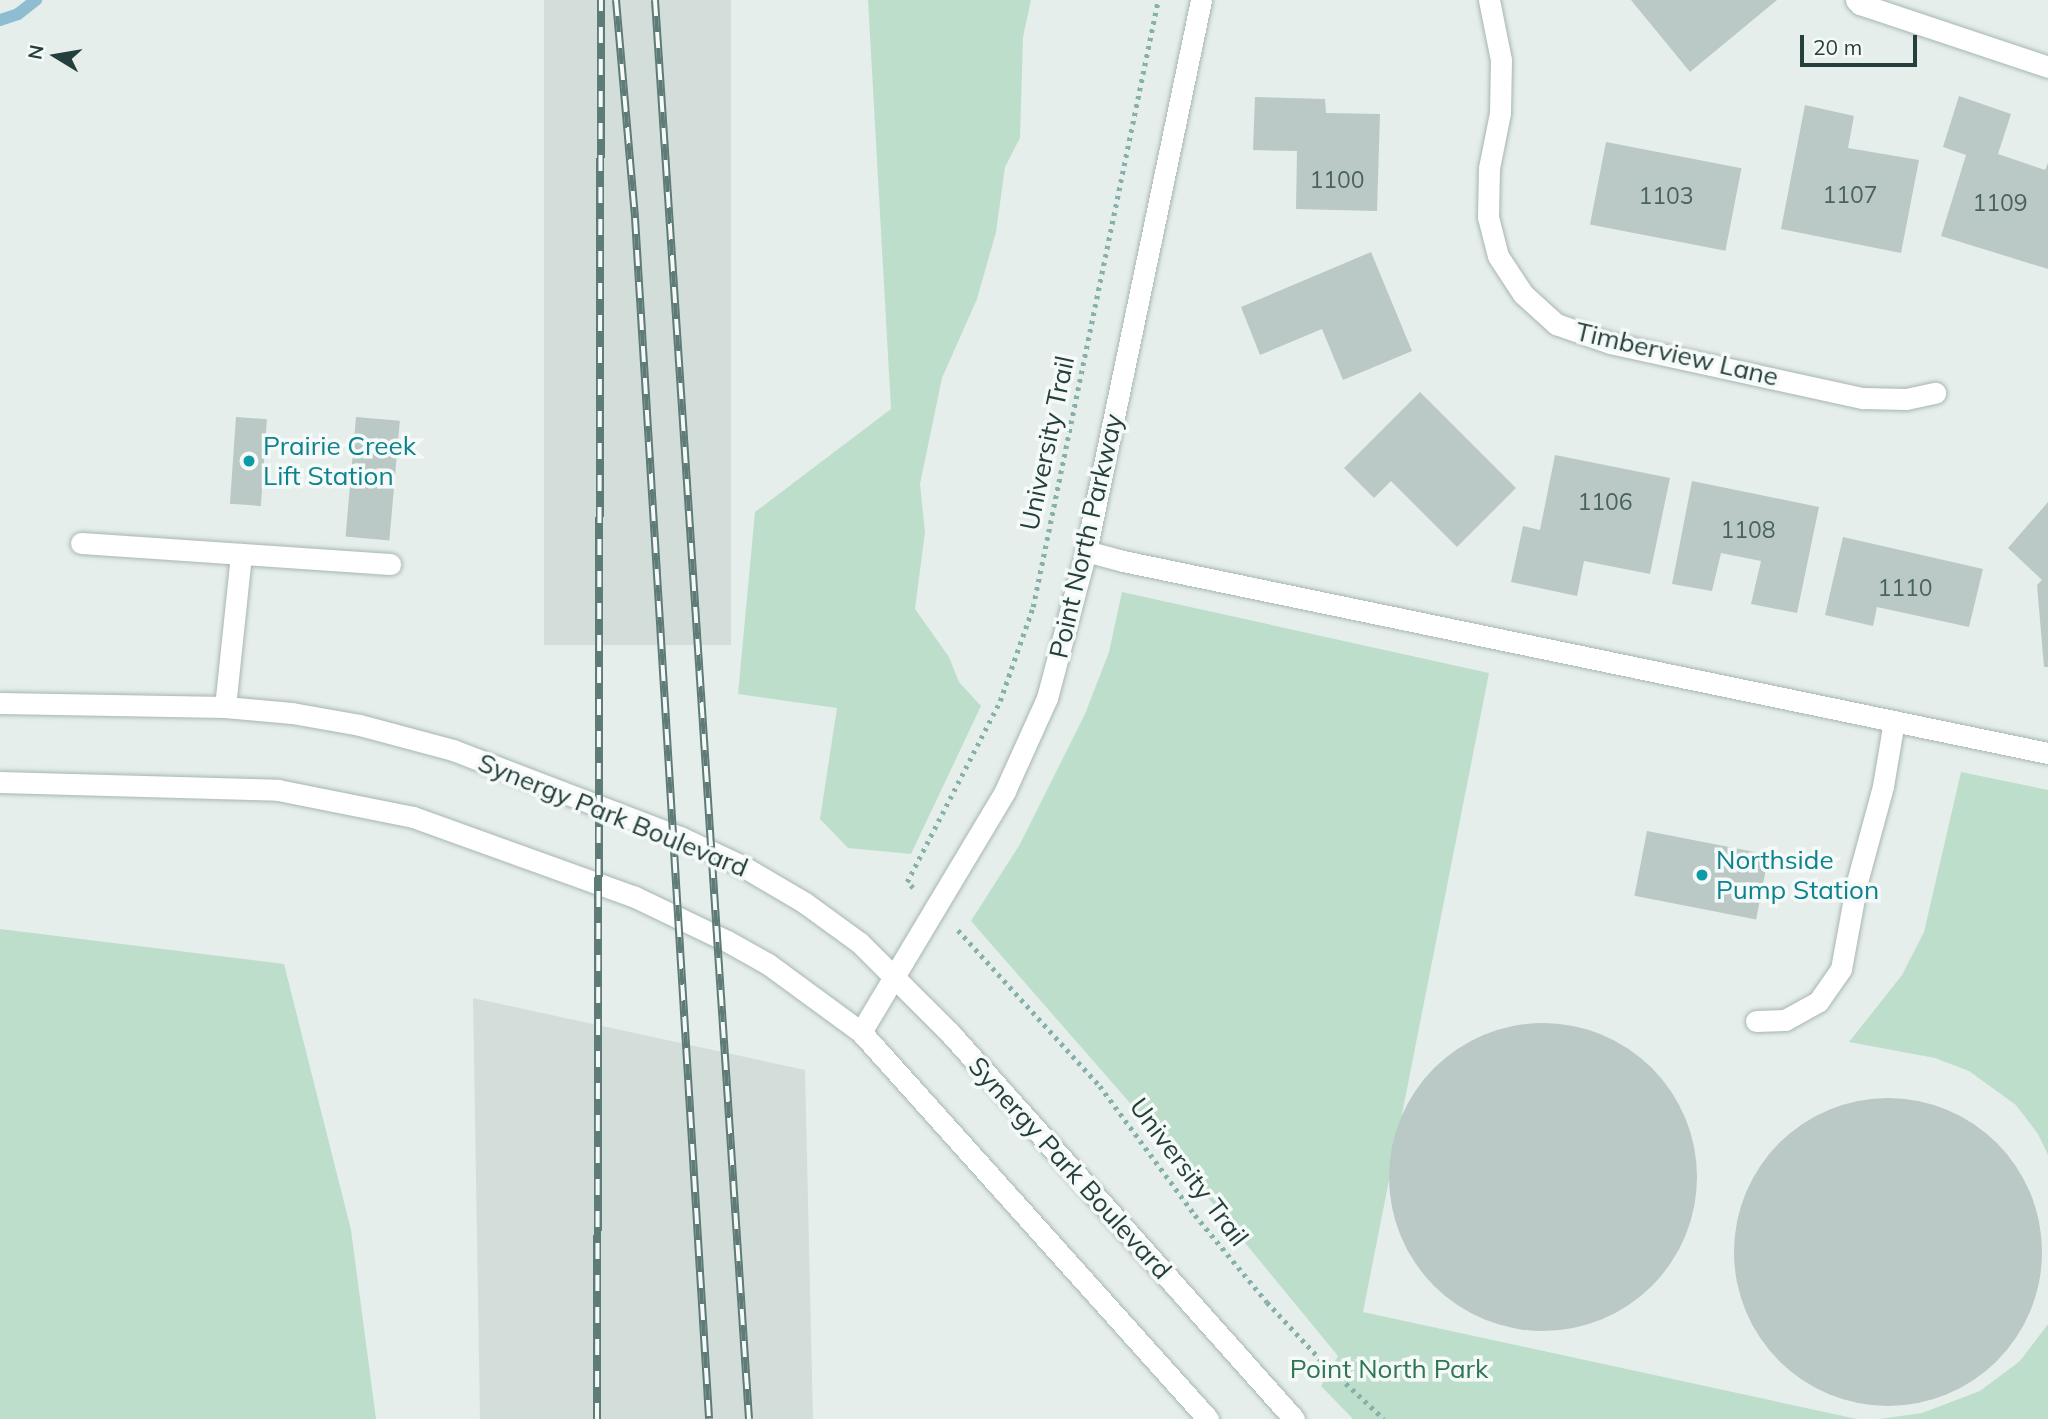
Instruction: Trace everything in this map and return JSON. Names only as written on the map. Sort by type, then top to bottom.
[{"type":"street","name":"Point North Parkway","points":[[861,1032],[1005,791],[1047,698],[1086,551],[1201,0]]},
{"type":"street","name":"Timberview Lane","points":[[1489,0],[1502,60],[1500,113],[1489,169],[1488,217],[1498,256],[1523,294],[1556,324],[1610,343],[1863,398],[1906,399],[1935,393]]},
{"type":"street","points":[[1856,0],[1860,4],[2048,67]]},
{"type":"street","points":[[82,543],[390,564]]},
{"type":"street","points":[[1086,551],[1123,561],[2048,753]]},
{"type":"street","points":[[225,708],[241,554]]},
{"type":"street","name":"Synergy Park Boulevard","points":[[0,703],[225,708],[292,713],[360,725],[453,750],[680,837],[744,867],[805,903],[860,943],[950,1033],[1294,1419]]},
{"type":"street","points":[[1756,1021],[1785,1020],[1818,1002],[1841,969],[1857,882],[1883,786],[1894,721]]},
{"type":"street","points":[[0,782],[278,790],[413,817],[633,896],[727,941],[768,964],[861,1032],[1208,1419]]},
{"type":"path","name":"University Trail","points":[[912,873],[1000,701],[1033,607],[1158,0]]},
{"type":"path","name":"University Trail","points":[[970,942],[1100,1086],[1195,1215],[1266,1302],[1321,1360],[1384,1419]]},
{"type":"shaded area","points":[[544,0],[731,0],[731,645],[544,645]]},
{"type":"shaded area","points":[[473,998],[805,1070],[813,1419],[480,1419]]},
{"type":"green space","points":[[868,0],[1031,0],[1023,37],[1020,138],[1005,167],[996,232],[977,299],[942,378],[920,484],[925,532],[915,609],[949,657],[959,682],[981,706],[911,854],[848,848],[820,819],[837,708],[738,694],[755,512],[891,409]]},
{"type":"green space","name":"Point North Park","points":[[1122,592],[1489,673],[1363,1312],[1857,1419],[1353,1419],[1321,1386],[1338,1356],[1130,1103],[971,921],[1020,844],[1085,714],[1109,652]]},
{"type":"green space","points":[[1961,772],[2048,790],[2048,1155],[2038,1134],[2016,1105],[1969,1071],[1935,1058],[1849,1042],[1902,975],[1924,932]]},
{"type":"green space","points":[[0,929],[284,964],[351,1230],[376,1419],[0,1419]]},
{"type":"green space","points":[[2048,1324],[2048,1419],[1879,1419],[1922,1413],[1980,1391],[2020,1361]]},
{"type":"building","points":[[1631,0],[1777,0],[1690,72]]},
{"type":"building","points":[[1959,96],[2011,114],[1998,154],[2045,170],[2048,163],[2048,269],[1941,236],[1966,155],[1943,147]]},
{"type":"building","points":[[1255,97],[1325,99],[1326,113],[1380,114],[1377,211],[1296,209],[1297,151],[1253,150]]},
{"type":"building","points":[[1805,105],[1854,116],[1848,148],[1919,160],[1901,253],[1781,229]]},
{"type":"building","points":[[1606,142],[1741,168],[1725,251],[1590,224]]},
{"type":"building","points":[[1371,252],[1412,351],[1343,380],[1322,329],[1260,355],[1241,307]]},
{"type":"building","points":[[1420,392],[1516,488],[1457,547],[1391,481],[1374,498],[1344,468]]},
{"type":"building","name":"Prairie Creek Lift Station","points":[[236,417],[267,419],[261,506],[230,504]]},
{"type":"building","points":[[356,417],[400,421],[389,540],[346,537]]},
{"type":"building","points":[[1555,455],[1670,478],[1650,574],[1584,561],[1577,596],[1511,582],[1523,526],[1540,530]]},
{"type":"building","points":[[1692,481],[1819,507],[1797,613],[1751,604],[1761,561],[1721,553],[1712,591],[1672,584]]},
{"type":"building","points":[[2048,502],[2048,667],[2044,667],[2037,585],[2042,580],[2008,548]]},
{"type":"building","points":[[1843,537],[1983,569],[1969,627],[1877,607],[1873,626],[1825,615]]},
{"type":"building","name":"Northside Pump Station","points":[[1647,831],[1769,855],[1756,919],[1634,896]]},
{"type":"building","points":[[1528,1023],[1558,1023],[1588,1029],[1616,1041],[1641,1058],[1662,1079],[1679,1104],[1691,1132],[1697,1192],[1686,1236],[1671,1263],[1652,1286],[1629,1305],[1602,1320],[1558,1331],[1528,1331],[1498,1325],[1470,1313],[1445,1296],[1424,1275],[1407,1250],[1395,1222],[1389,1192],[1389,1162],[1395,1132],[1407,1104],[1424,1079],[1445,1058],[1470,1041],[1498,1029]]},
{"type":"building","points":[[1888,1098],[1918,1101],[1947,1110],[1973,1124],[1997,1143],[2016,1167],[2030,1193],[2039,1222],[2042,1252],[2039,1282],[2030,1311],[2016,1337],[1997,1361],[1973,1380],[1947,1394],[1918,1403],[1888,1406],[1858,1403],[1829,1394],[1803,1380],[1779,1361],[1760,1337],[1746,1311],[1737,1282],[1734,1252],[1737,1222],[1746,1193],[1760,1167],[1779,1143],[1803,1124],[1829,1110],[1858,1101]]},
{"type":"waterway","points":[[0,20],[18,14],[36,0]]},
{"type":"railway","points":[[597,1419],[601,0]]},
{"type":"railway","points":[[616,0],[635,218],[709,1419]]},
{"type":"railway","points":[[655,0],[749,1419]]},
{"type":"place","name":"Prairie Creek Lift Station","points":[[249,461]]},
{"type":"place","name":"Northside Pump Station","points":[[1702,875]]}]
